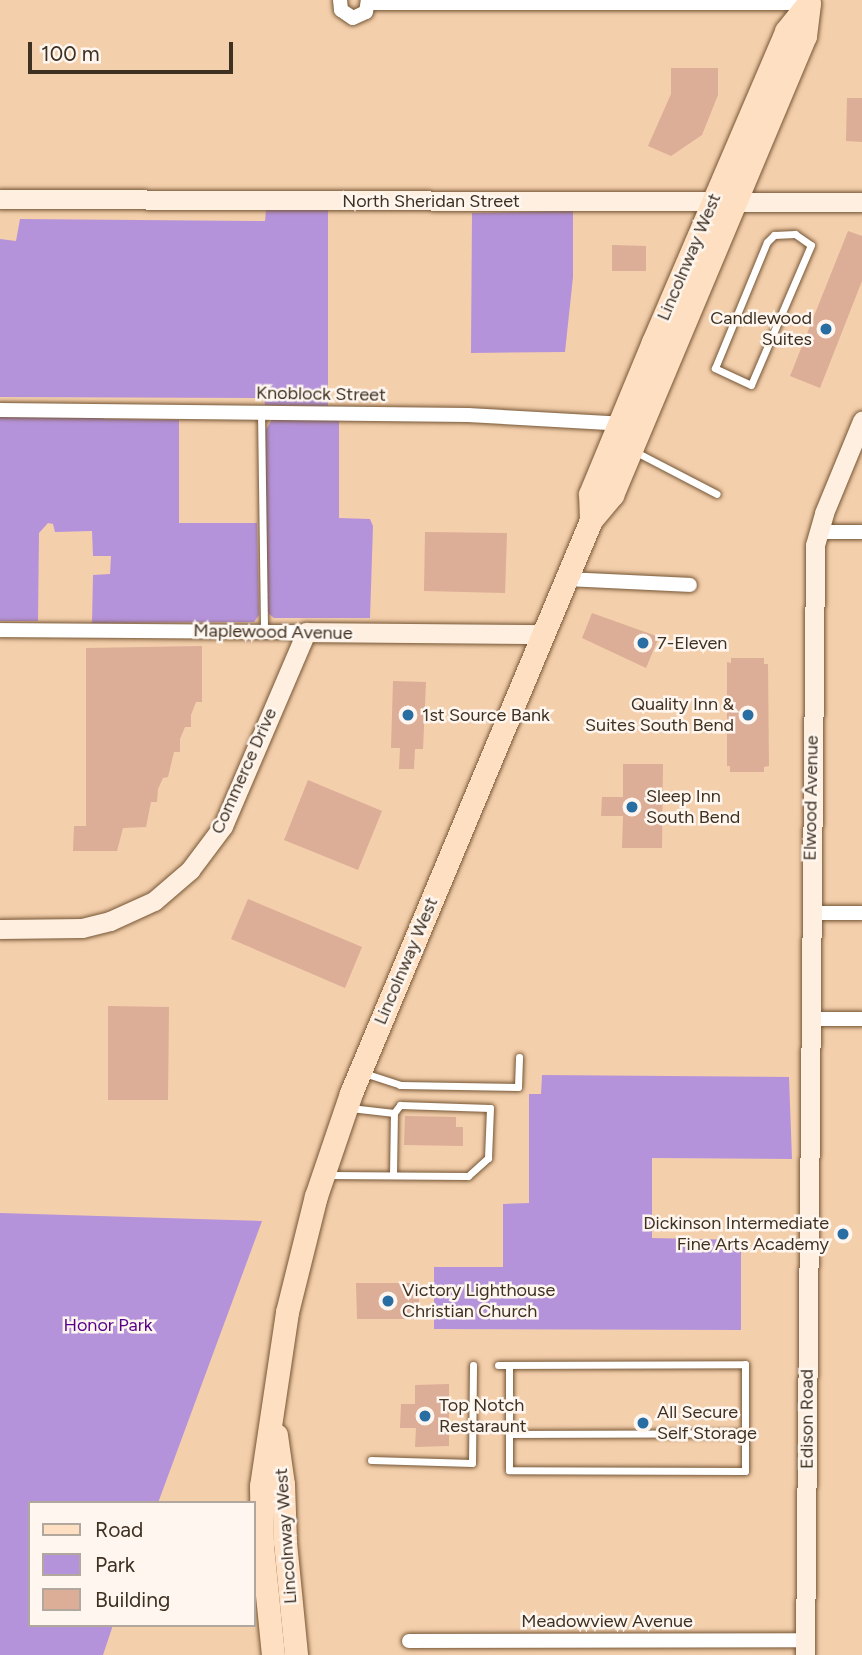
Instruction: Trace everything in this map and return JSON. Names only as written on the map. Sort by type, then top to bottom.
[{"type":"main road","name":"Lincolnway West","points":[[591,520],[590,494],[630,424],[724,201],[786,31],[810,1]]},
{"type":"main road","name":"Lincolnway West","points":[[273,1655],[262,1544],[261,1486],[287,1312],[323,1175],[360,1072],[591,520],[612,495],[631,449],[630,424]]},
{"type":"main road","name":"Lincolnway West","points":[[273,1418],[283,1484],[285,1542],[296,1655]]},
{"type":"street","points":[[340,0],[341,10],[353,18],[362,15],[368,2],[810,1]]},
{"type":"street","name":"North Sheridan Street","points":[[0,199],[862,202]]},
{"type":"street","name":"Knoblock Street","points":[[0,410],[468,415],[630,424]]},
{"type":"street","name":"Elwood Avenue","points":[[809,1184],[813,612],[818,532],[862,421]]},
{"type":"street","points":[[818,532],[862,532]]},
{"type":"street","points":[[568,579],[690,585]]},
{"type":"street","name":"Maplewood Avenue","points":[[0,630],[545,634]]},
{"type":"street","name":"Commerce Drive","points":[[0,929],[82,928],[110,921],[154,901],[190,870],[223,826],[306,632]]},
{"type":"street","points":[[810,913],[862,913]]},
{"type":"street","points":[[810,1019],[862,1019]]},
{"type":"street","name":"Edison Road","points":[[805,1648],[809,1184]]},
{"type":"street","name":"Meadowview Avenue","points":[[409,1641],[805,1648]]},
{"type":"lane","points":[[795,234],[811,245],[751,385],[715,368],[767,242],[774,235],[795,234]]},
{"type":"lane","points":[[261,412],[264,631]]},
{"type":"lane","points":[[631,449],[717,494]]},
{"type":"lane","points":[[360,1072],[400,1085],[518,1087],[519,1057]]},
{"type":"lane","points":[[323,1175],[468,1176],[488,1158],[490,1108],[400,1105],[394,1113],[393,1175]]},
{"type":"lane","points":[[346,1108],[394,1113]]},
{"type":"lane","points":[[498,1364],[509,1364],[745,1364],[745,1471],[509,1470],[509,1364]]},
{"type":"lane","points":[[371,1460],[472,1463],[473,1365]]},
{"type":"lane","points":[[509,1434],[745,1433]]},
{"type":"green space","points":[[266,210],[328,210],[328,406],[265,405],[264,398],[0,397],[0,239],[16,241],[20,219],[265,221]]},
{"type":"green space","points":[[573,211],[573,277],[565,352],[471,353],[472,213]]},
{"type":"green space","points":[[103,416],[104,419],[179,420],[179,523],[257,523],[259,615],[254,622],[92,623],[93,575],[110,574],[111,556],[93,556],[92,531],[55,532],[53,524],[48,523],[39,533],[38,621],[0,621],[0,417]]},
{"type":"green space","points":[[273,418],[339,419],[339,518],[370,519],[373,526],[370,618],[274,618],[269,614],[266,607],[265,431]]},
{"type":"green space","points":[[542,1075],[789,1077],[792,1159],[652,1158],[652,1238],[741,1240],[741,1330],[434,1329],[434,1267],[503,1267],[503,1204],[529,1203],[529,1094],[541,1094]]},
{"type":"green space","name":"Honor Park","points":[[0,1213],[262,1221],[159,1501],[28,1501],[28,1627],[112,1627],[103,1655],[0,1655]]},
{"type":"building","points":[[671,68],[718,68],[718,95],[702,135],[671,156],[648,146],[671,94]]},
{"type":"building","points":[[847,98],[862,98],[862,142],[846,141]]},
{"type":"building","name":"Candlewood Suites","points":[[848,231],[862,236],[862,281],[820,388],[790,376]]},
{"type":"building","points":[[612,245],[646,246],[646,271],[612,271]]},
{"type":"building","points":[[425,532],[507,533],[505,593],[424,591]]},
{"type":"building","points":[[592,613],[659,637],[646,668],[582,638]]},
{"type":"building","points":[[202,646],[202,702],[196,702],[191,715],[191,727],[185,727],[180,739],[180,752],[174,752],[168,777],[163,778],[158,789],[157,802],[151,802],[146,827],[123,828],[117,851],[73,851],[74,826],[86,826],[86,648]]},
{"type":"building","name":"Quality Inn & Suites South Bend","points":[[731,658],[764,658],[764,664],[768,664],[769,766],[764,767],[764,772],[730,772],[730,766],[727,766],[727,662],[731,663]]},
{"type":"building","name":"1st Source Bank","points":[[393,681],[426,682],[423,749],[415,749],[414,769],[399,769],[400,748],[391,748]]},
{"type":"building","name":"Sleep Inn South Bend","points":[[623,764],[663,764],[662,848],[622,848],[623,816],[601,816],[602,797],[623,797]]},
{"type":"building","points":[[308,780],[382,811],[358,870],[284,840]]},
{"type":"building","points":[[248,899],[362,947],[345,988],[231,939]]},
{"type":"building","points":[[108,1006],[169,1007],[168,1100],[108,1100]]},
{"type":"building","points":[[405,1116],[456,1117],[456,1127],[463,1127],[463,1146],[404,1145]]},
{"type":"building","name":"Victory Lighthouse Christian Church","points":[[356,1283],[419,1283],[419,1319],[357,1319]]},
{"type":"building","name":"Top Notch Restaraunt","points":[[449,1384],[449,1446],[415,1447],[416,1428],[400,1428],[401,1404],[415,1404],[415,1385]]},
{"type":"place","name":"Candlewood Suites","points":[[826,329]]},
{"type":"place","name":"7-Eleven","points":[[643,643]]},
{"type":"place","name":"1st Source Bank","points":[[408,715]]},
{"type":"place","name":"Quality Inn & Suites South Bend","points":[[748,715]]},
{"type":"place","name":"Sleep Inn South Bend","points":[[632,807]]},
{"type":"place","name":"Dickinson Intermediate Fine Arts Academy","points":[[843,1234]]},
{"type":"place","name":"Victory Lighthouse Christian Church","points":[[388,1301]]},
{"type":"place","name":"Top Notch Restaraunt","points":[[425,1416]]},
{"type":"place","name":"All Secure Self Storage","points":[[643,1423]]}]
